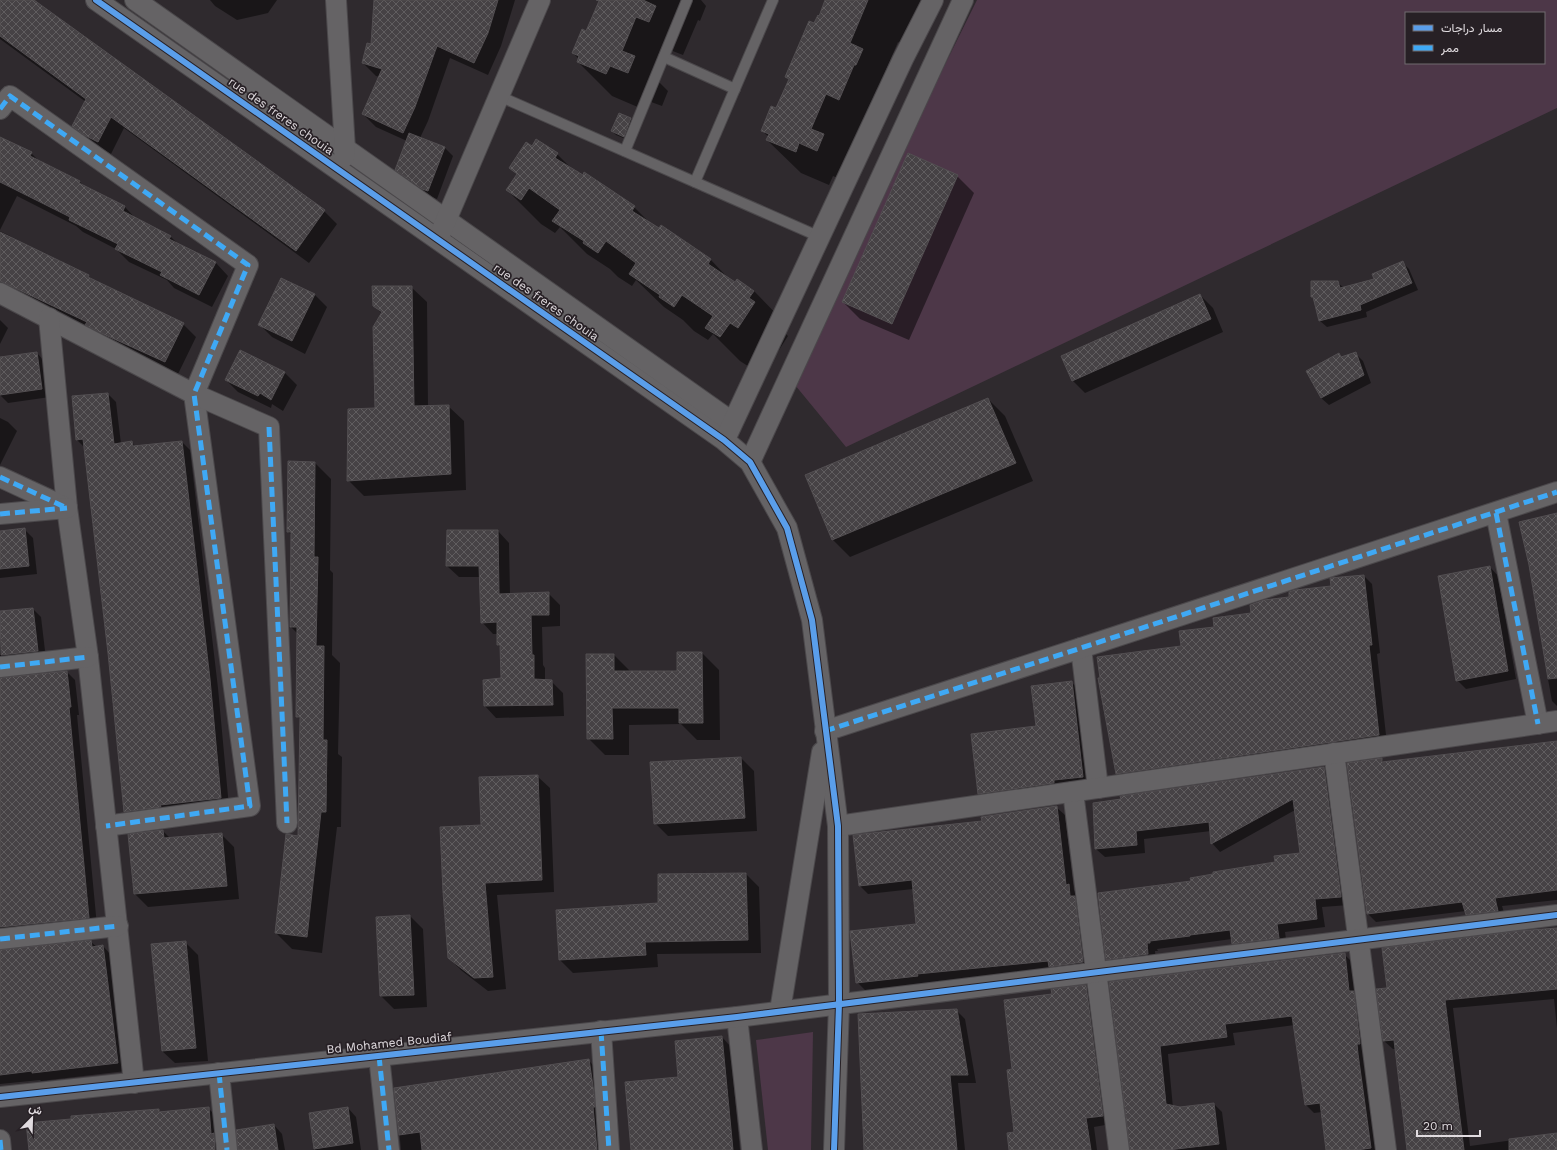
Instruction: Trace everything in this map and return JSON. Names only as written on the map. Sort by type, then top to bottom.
[{"type":"street","name":"rue des freres chouia","points":[[96,0],[724,440],[750,462],[787,528],[791,542],[812,620],[825,730]]},
{"type":"street","points":[[134,0],[732,422]]},
{"type":"street","points":[[336,0],[345,148],[343,173]]},
{"type":"street","points":[[438,240],[540,0]]},
{"type":"street","points":[[724,440],[932,0]]},
{"type":"street","points":[[750,462],[963,0]]},
{"type":"street","points":[[0,109],[10,96],[248,265],[194,394],[250,806],[106,826]]},
{"type":"street","points":[[0,293],[194,394],[268,427],[287,823]]},
{"type":"street","points":[[49,318],[67,508],[88,658],[134,1083]]},
{"type":"street","points":[[0,477],[67,508]]},
{"type":"street","points":[[825,730],[1557,492]]},
{"type":"street","points":[[0,514],[67,508]]},
{"type":"street","points":[[838,826],[1548,722],[1496,512]]},
{"type":"street","points":[[1081,648],[1098,788]]},
{"type":"street","points":[[0,667],[88,658]]},
{"type":"street","points":[[825,730],[838,826],[839,1004],[834,1150]]},
{"type":"street","points":[[780,1011],[825,730]]},
{"type":"street","points":[[1334,753],[1386,1150]]},
{"type":"street","points":[[1073,792],[1119,1150]]},
{"type":"street","name":"Bd Mohamed Boudiaf","points":[[0,1097],[780,1011],[1557,915]]},
{"type":"street","points":[[0,939],[118,926]]},
{"type":"street","points":[[736,1016],[752,1150]]},
{"type":"street","points":[[601,1031],[609,1150]]},
{"type":"street","points":[[379,1056],[389,1150]]},
{"type":"street","points":[[219,1073],[227,1150]]},
{"type":"street","points":[[0,1140],[1,1150]]},
{"type":"lane","points":[[625,151],[687,0]]},
{"type":"lane","points":[[695,182],[774,0]]},
{"type":"lane","points":[[664,57],[735,89]]},
{"type":"lane","points":[[499,96],[820,237]]},
{"type":"shaded area","points":[[977,0],[1557,0],[1557,108],[846,447],[795,385],[917,121]]},
{"type":"shaded area","points":[[813,1032],[811,1150],[768,1150],[756,1040]]},
{"type":"building","points":[[0,0],[34,0],[325,210],[296,251],[111,117],[98,142],[84,135],[72,126],[86,99],[0,36]]},
{"type":"building","points":[[374,0],[498,0],[488,33],[474,63],[437,46],[415,107],[403,133],[362,114],[382,69],[362,63],[367,43],[371,44]]},
{"type":"building","points":[[596,0],[643,0],[656,6],[649,22],[636,17],[622,51],[635,56],[628,73],[610,66],[606,74],[577,62],[579,56],[572,53],[582,29],[586,31],[599,1]]},
{"type":"building","points":[[825,0],[868,0],[850,43],[863,49],[856,65],[854,65],[839,100],[826,94],[811,129],[824,134],[817,151],[799,143],[796,152],[766,140],[769,134],[761,131],[771,106],[776,108],[789,79],[785,77],[809,21],[814,23],[818,15],[819,16]]},
{"type":"building","points":[[619,113],[631,118],[624,137],[611,131]]},
{"type":"building","points":[[409,133],[445,147],[428,191],[422,189],[395,170]]},
{"type":"building","points":[[0,137],[32,152],[30,156],[125,206],[123,211],[171,236],[169,239],[216,262],[199,295],[160,275],[162,272],[115,249],[118,244],[69,220],[70,217],[0,182]]},
{"type":"building","points":[[536,139],[558,153],[555,158],[583,175],[584,172],[635,206],[632,211],[659,228],[661,225],[711,259],[708,264],[735,282],[737,279],[754,291],[749,298],[755,302],[738,328],[730,323],[720,337],[705,328],[713,316],[682,295],[674,307],[659,297],[660,295],[629,274],[636,263],[606,241],[598,253],[583,243],[584,241],[552,221],[560,210],[529,188],[521,200],[506,190],[517,174],[509,168],[526,142],[532,146]]},
{"type":"building","points":[[908,153],[958,175],[892,324],[842,302]]},
{"type":"building","points":[[0,232],[89,275],[88,277],[184,323],[165,362],[101,333],[85,325],[87,322],[0,281]]},
{"type":"building","points":[[1403,261],[1412,283],[1360,305],[1361,310],[1319,321],[1313,297],[1311,297],[1311,281],[1338,281],[1340,288],[1374,279],[1372,274]]},
{"type":"building","points":[[281,278],[315,294],[292,341],[258,325]]},
{"type":"building","points":[[372,286],[412,286],[414,406],[449,405],[451,474],[347,481],[348,409],[375,408],[373,327],[382,312],[373,306]]},
{"type":"building","points":[[1200,294],[1211,319],[1072,381],[1061,356]]},
{"type":"building","points":[[240,350],[285,372],[271,400],[260,393],[258,396],[225,380]]},
{"type":"building","points":[[37,352],[42,389],[0,395],[0,357]]},
{"type":"building","points":[[1356,352],[1364,375],[1321,398],[1306,371],[1339,353],[1341,357]]},
{"type":"building","points":[[108,393],[114,444],[132,441],[133,446],[182,441],[210,679],[221,798],[160,805],[161,807],[124,812],[108,653],[83,439],[76,440],[72,396]]},
{"type":"building","points":[[988,398],[1016,463],[832,540],[805,475]]},
{"type":"building","points":[[288,461],[315,462],[314,557],[318,557],[316,646],[324,646],[323,740],[327,740],[326,812],[321,812],[307,937],[275,933],[286,834],[298,836],[300,717],[296,717],[297,627],[290,627],[291,532],[287,532]]},
{"type":"building","points":[[1557,513],[1557,678],[1548,679],[1529,565],[1519,522]]},
{"type":"building","points":[[25,528],[29,566],[0,569],[0,531]]},
{"type":"building","points":[[447,530],[498,530],[499,594],[549,592],[549,615],[531,615],[532,655],[534,655],[534,679],[552,680],[553,705],[484,706],[483,680],[501,678],[500,645],[497,645],[497,622],[481,623],[479,566],[446,566]]},
{"type":"building","points":[[1490,566],[1508,671],[1456,681],[1438,576]]},
{"type":"building","points":[[1364,575],[1372,645],[1369,645],[1379,735],[1116,774],[1098,678],[1100,678],[1097,657],[1181,646],[1179,631],[1214,627],[1213,618],[1251,613],[1250,605],[1264,600],[1289,597],[1289,592],[1295,590],[1331,586],[1330,578]]},
{"type":"building","points":[[33,608],[38,651],[1,655],[0,611]]},
{"type":"building","points":[[677,652],[702,652],[703,723],[679,723],[679,708],[612,708],[613,739],[587,739],[586,654],[614,654],[614,671],[677,671]]},
{"type":"building","points":[[67,671],[71,707],[69,707],[89,918],[0,927],[0,678]]},
{"type":"building","points":[[1072,681],[1083,777],[1054,780],[1054,783],[978,794],[971,734],[1036,726],[1031,686]]},
{"type":"building","points":[[1557,741],[1557,890],[1495,898],[1498,911],[1466,915],[1462,902],[1367,914],[1347,763],[1382,758],[1382,762]]},
{"type":"building","points":[[741,757],[745,818],[654,824],[650,762]]},
{"type":"building","points":[[1324,767],[1341,897],[1315,899],[1317,919],[1277,924],[1279,938],[1232,944],[1230,930],[1190,935],[1150,941],[1150,943],[1147,943],[1148,954],[1106,960],[1098,893],[1191,881],[1190,878],[1213,874],[1213,872],[1275,862],[1274,856],[1300,853],[1293,799],[1211,844],[1209,822],[1136,831],[1137,845],[1095,849],[1093,803],[1121,799],[1120,796]]},
{"type":"building","points":[[538,775],[542,880],[485,883],[493,977],[474,978],[448,958],[440,827],[481,825],[479,777]]},
{"type":"building","points":[[1057,806],[1066,885],[1069,884],[1070,896],[1075,896],[1083,962],[1049,967],[1048,961],[917,974],[918,976],[856,983],[850,931],[916,924],[912,880],[859,886],[853,835],[982,821],[981,817]]},
{"type":"building","points":[[163,830],[164,838],[222,833],[227,886],[134,894],[128,834]]},
{"type":"building","points":[[746,873],[748,940],[645,942],[646,955],[559,960],[556,910],[658,903],[658,874]]},
{"type":"building","points":[[410,915],[414,995],[380,996],[376,917]]},
{"type":"building","points":[[1557,928],[1557,989],[1445,1000],[1464,1150],[1407,1150],[1394,1040],[1383,1041],[1376,989],[1387,988],[1382,948],[1518,931]]},
{"type":"building","points":[[91,940],[92,947],[103,945],[118,1063],[32,1073],[32,1071],[0,1075],[0,950]]},
{"type":"building","points":[[186,941],[196,1048],[162,1051],[151,944]]},
{"type":"building","points":[[1345,953],[1349,991],[1354,991],[1360,1044],[1357,1044],[1358,1054],[1371,1148],[1357,1150],[1326,1150],[1320,1103],[1305,1105],[1292,1016],[1225,1024],[1227,1037],[1160,1046],[1166,1104],[1180,1107],[1214,1103],[1219,1144],[1168,1150],[1130,1150],[1109,982]]},
{"type":"building","points":[[1086,985],[1103,1116],[1086,1118],[1091,1150],[1009,1150],[1007,1133],[1014,1132],[1007,1070],[1012,1069],[1004,1000],[1052,994],[1051,989]]},
{"type":"building","points":[[957,1009],[968,1075],[950,1075],[957,1150],[864,1150],[858,1014]]},
{"type":"building","points":[[722,1036],[733,1150],[631,1150],[625,1082],[678,1077],[675,1041]]},
{"type":"building","points":[[589,1059],[594,1093],[595,1107],[593,1107],[597,1150],[422,1150],[420,1132],[399,1135],[394,1088]]},
{"type":"building","points":[[209,1107],[211,1134],[214,1133],[215,1150],[29,1150],[26,1123],[71,1119],[71,1116],[159,1109],[159,1112]]},
{"type":"building","points":[[348,1107],[353,1143],[314,1149],[309,1113]]},
{"type":"building","points":[[274,1124],[278,1150],[238,1150],[236,1130]]},
{"type":"building","points":[[1557,1133],[1557,1150],[1509,1150],[1509,1139]]},
{"type":"marked path","points":[[0,109],[10,96],[248,265],[194,394],[250,806],[106,826]]},
{"type":"marked path","points":[[269,427],[287,823]]},
{"type":"marked path","points":[[0,477],[67,508]]},
{"type":"marked path","points":[[825,731],[1557,492]]},
{"type":"marked path","points":[[0,514],[67,508]]},
{"type":"marked path","points":[[1496,513],[1538,724]]},
{"type":"marked path","points":[[0,667],[88,657]]},
{"type":"marked path","points":[[0,939],[118,926]]},
{"type":"marked path","points":[[601,1031],[609,1150]]},
{"type":"marked path","points":[[379,1056],[389,1150]]},
{"type":"marked path","points":[[219,1073],[227,1150]]},
{"type":"marked path","points":[[0,1140],[1,1150]]},
{"type":"cycle path","points":[[96,0],[724,440],[750,462],[787,528],[812,620],[838,826],[839,1004],[834,1150]]},
{"type":"cycle path","points":[[0,1097],[737,1017],[1557,915]]}]
